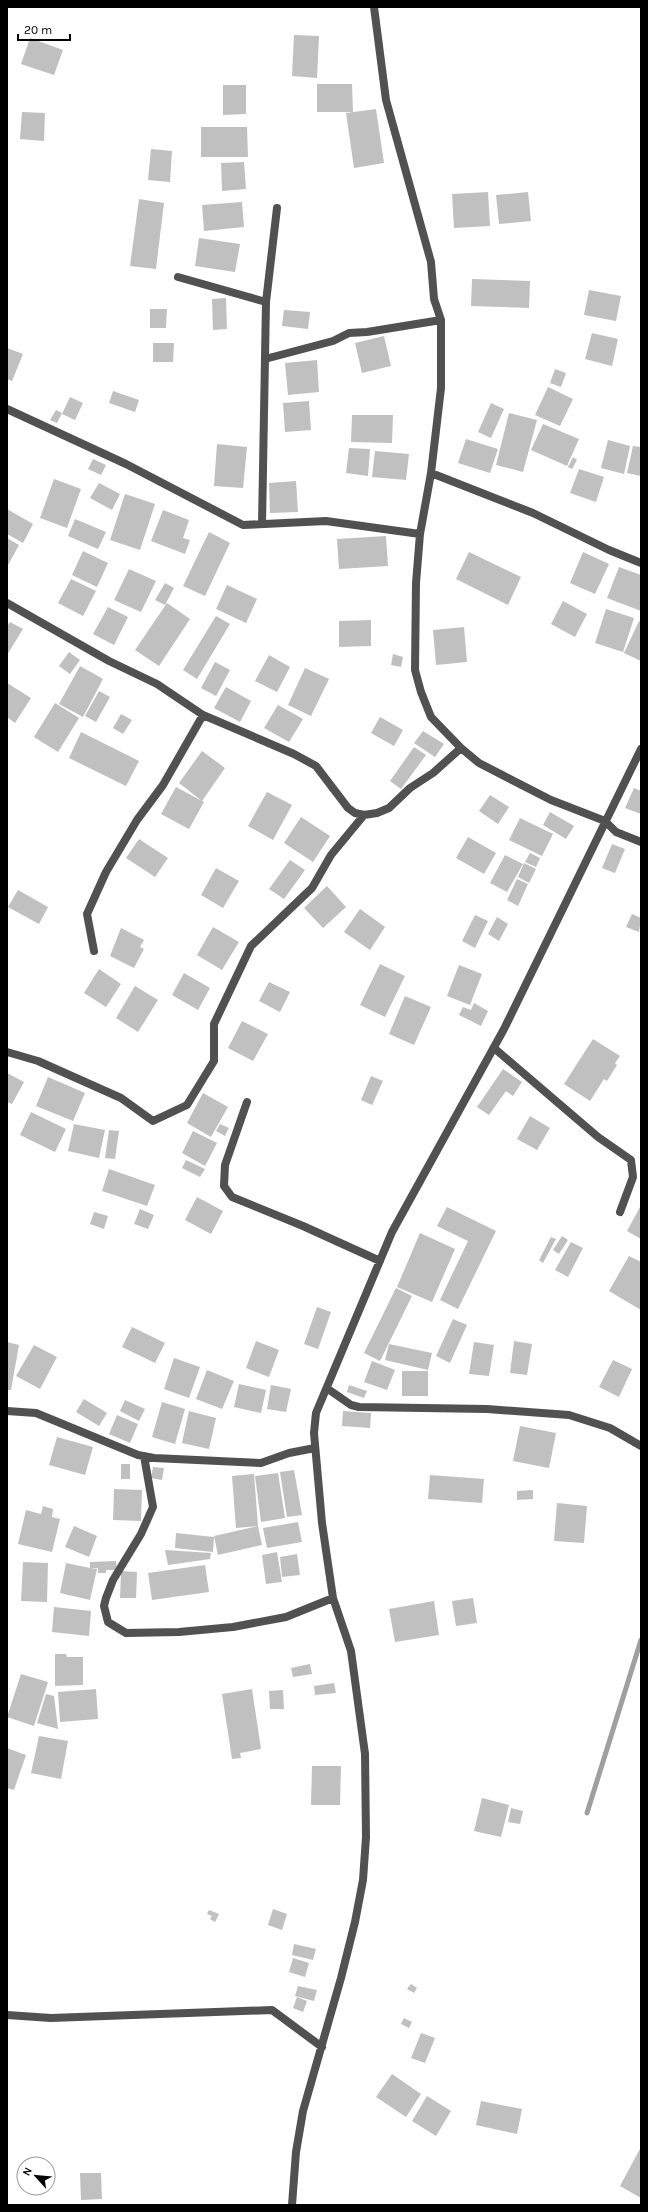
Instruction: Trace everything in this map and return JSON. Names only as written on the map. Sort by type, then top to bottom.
[{"type":"street","points":[[374,7],[386,100],[431,262],[434,299],[441,320],[441,388],[431,473],[420,534],[414,628],[415,670],[421,692],[431,717],[461,748],[479,763],[551,800],[605,821],[616,832],[641,842]]},
{"type":"street","points":[[262,524],[266,302],[277,208]]},
{"type":"street","points":[[178,277],[266,302]]},
{"type":"street","points":[[265,359],[333,341],[349,333],[367,332],[441,320]]},
{"type":"street","points":[[7,409],[126,464],[243,526],[326,521],[420,534]]},
{"type":"street","points":[[431,473],[533,513],[609,550],[641,562]]},
{"type":"street","points":[[7,603],[110,661],[157,684],[203,715],[294,754],[316,766],[323,773],[348,808],[355,813],[364,815],[377,813],[389,808],[410,788],[433,773],[461,748]]},
{"type":"street","points":[[94,951],[87,914],[106,872],[137,820],[163,785],[203,715]]},
{"type":"street","points":[[292,2205],[296,2152],[303,2111],[355,1922],[363,1880],[366,1837],[365,1754],[351,1651],[333,1598],[322,1523],[314,1433],[316,1413],[392,1232],[494,1048],[578,881],[605,821],[641,749]]},
{"type":"street","points":[[7,1052],[38,1061],[121,1098],[153,1121],[187,1105],[214,1061],[214,1024],[251,946],[312,888],[331,855],[364,815]]},
{"type":"street","points":[[494,1048],[598,1137],[631,1160],[633,1177],[620,1212]]},
{"type":"street","points":[[247,1102],[225,1165],[224,1186],[232,1197],[303,1226],[380,1261]]},
{"type":"street","points":[[326,1390],[328,1389],[347,1403],[359,1407],[487,1409],[570,1415],[610,1428],[641,1446]]},
{"type":"street","points":[[7,1411],[36,1413],[144,1456],[261,1463],[289,1453],[315,1448]]},
{"type":"street","points":[[144,1456],[153,1507],[106,1598],[104,1606],[108,1622],[126,1634],[179,1632],[233,1627],[286,1617],[333,1598]]},
{"type":"street","points":[[7,2015],[51,2018],[272,2010],[322,2046]]},
{"type":"building","points":[[294,35],[319,36],[317,78],[292,76]]},
{"type":"building","points":[[30,38],[63,50],[54,75],[21,64]]},
{"type":"building","points":[[317,84],[352,84],[353,112],[317,112]]},
{"type":"building","points":[[223,85],[246,85],[246,114],[223,115]]},
{"type":"building","points":[[376,109],[384,163],[354,168],[346,113]]},
{"type":"building","points":[[22,112],[45,113],[44,141],[20,139]]},
{"type":"building","points":[[201,127],[247,127],[248,157],[201,157]]},
{"type":"building","points":[[151,149],[172,151],[170,182],[148,180]]},
{"type":"building","points":[[244,162],[246,189],[222,191],[221,163]]},
{"type":"building","points":[[488,192],[490,226],[454,228],[452,194]]},
{"type":"building","points":[[528,192],[531,221],[499,224],[496,195]]},
{"type":"building","points":[[139,199],[164,203],[156,269],[130,266]]},
{"type":"building","points":[[242,202],[244,227],[204,231],[202,205]]},
{"type":"building","points":[[199,238],[240,244],[235,272],[195,266]]},
{"type":"building","points":[[472,279],[530,281],[529,308],[471,306]]},
{"type":"building","points":[[589,290],[621,296],[616,321],[584,315]]},
{"type":"building","points":[[226,298],[227,329],[213,330],[212,299]]},
{"type":"building","points":[[150,309],[167,309],[166,328],[150,328]]},
{"type":"building","points":[[284,310],[310,312],[308,329],[282,326]]},
{"type":"building","points":[[592,333],[618,339],[612,366],[585,359]]},
{"type":"building","points":[[384,336],[391,366],[362,373],[355,343]]},
{"type":"building","points":[[153,343],[174,343],[173,362],[153,362]]},
{"type":"building","points":[[7,348],[23,354],[12,381],[7,379]]},
{"type":"building","points":[[317,360],[319,392],[288,395],[285,363]]},
{"type":"building","points":[[555,369],[566,373],[561,387],[550,383]]},
{"type":"building","points":[[548,387],[573,399],[560,426],[535,415]]},
{"type":"building","points":[[113,391],[139,400],[135,412],[109,403]]},
{"type":"building","points":[[70,397],[83,403],[75,420],[62,414]]},
{"type":"building","points":[[309,401],[311,430],[285,432],[283,403]]},
{"type":"building","points":[[491,403],[504,409],[491,438],[478,432]]},
{"type":"building","points":[[56,410],[62,413],[57,423],[50,420]]},
{"type":"building","points":[[509,413],[537,420],[523,472],[496,465]]},
{"type":"building","points":[[352,415],[393,415],[392,443],[351,442]]},
{"type":"building","points":[[543,424],[579,439],[567,466],[531,450]]},
{"type":"building","points":[[466,439],[498,449],[490,473],[458,463]]},
{"type":"building","points":[[608,440],[630,446],[624,474],[601,468]]},
{"type":"building","points":[[217,444],[247,447],[243,488],[214,486]]},
{"type":"building","points":[[633,446],[641,447],[641,476],[627,473]]},
{"type":"building","points":[[349,448],[370,449],[368,476],[346,473]]},
{"type":"building","points":[[375,451],[409,454],[406,480],[372,477]]},
{"type":"building","points":[[573,457],[577,460],[572,469],[568,467]]},
{"type":"building","points":[[93,459],[106,465],[101,475],[88,469]]},
{"type":"building","points":[[579,469],[604,477],[596,502],[570,493]]},
{"type":"building","points":[[54,479],[81,489],[67,528],[40,518]]},
{"type":"building","points":[[296,481],[298,512],[270,513],[269,483]]},
{"type":"building","points":[[99,483],[120,494],[112,510],[90,498]]},
{"type":"building","points":[[125,494],[155,504],[140,550],[110,540]]},
{"type":"building","points":[[7,509],[33,524],[23,543],[7,534]]},
{"type":"building","points":[[163,510],[189,520],[183,538],[190,540],[185,554],[151,541]]},
{"type":"building","points":[[75,519],[106,532],[98,549],[68,536]]},
{"type":"building","points":[[209,532],[230,543],[205,596],[183,586]]},
{"type":"building","points":[[386,536],[388,566],[339,569],[337,539]]},
{"type":"building","points":[[7,538],[19,545],[7,567]]},
{"type":"building","points":[[83,551],[108,563],[97,587],[72,575]]},
{"type":"building","points":[[469,552],[521,577],[508,605],[456,579]]},
{"type":"building","points":[[583,552],[609,564],[595,594],[570,583]]},
{"type":"building","points":[[619,567],[641,575],[641,611],[607,598]]},
{"type":"building","points":[[129,569],[156,581],[141,612],[114,600]]},
{"type":"building","points":[[71,579],[96,591],[83,616],[58,603]]},
{"type":"building","points":[[165,583],[174,588],[165,605],[155,600]]},
{"type":"building","points":[[227,585],[257,599],[246,623],[216,609]]},
{"type":"building","points":[[563,601],[587,614],[575,637],[551,624]]},
{"type":"building","points":[[167,603],[190,619],[159,666],[135,650]]},
{"type":"building","points":[[108,607],[128,617],[114,645],[93,634]]},
{"type":"building","points":[[606,609],[634,618],[623,652],[595,643]]},
{"type":"building","points":[[216,616],[230,624],[197,679],[183,670]]},
{"type":"building","points":[[371,620],[371,646],[339,647],[339,621]]},
{"type":"building","points":[[639,621],[641,622],[641,661],[624,653]]},
{"type":"building","points":[[10,622],[23,629],[7,655],[7,626]]},
{"type":"building","points":[[464,627],[467,662],[436,665],[433,630]]},
{"type":"building","points":[[69,652],[80,660],[70,674],[59,666]]},
{"type":"building","points":[[393,654],[403,657],[401,667],[391,665]]},
{"type":"building","points":[[269,655],[290,667],[277,692],[255,681]]},
{"type":"building","points":[[215,662],[230,670],[216,696],[201,688]]},
{"type":"building","points":[[80,666],[103,679],[83,717],[59,704]]},
{"type":"building","points":[[305,668],[329,679],[311,716],[288,705]]},
{"type":"building","points":[[7,683],[31,698],[15,723],[7,717]]},
{"type":"building","points":[[226,687],[251,701],[240,722],[214,708]]},
{"type":"building","points":[[99,691],[110,697],[96,722],[85,716]]},
{"type":"building","points":[[55,703],[79,718],[58,752],[34,737]]},
{"type":"building","points":[[278,705],[303,719],[289,742],[264,728]]},
{"type":"building","points":[[121,714],[132,720],[123,734],[113,728]]},
{"type":"building","points":[[380,717],[403,730],[394,746],[371,733]]},
{"type":"building","points":[[423,731],[444,744],[435,757],[414,743]]},
{"type":"building","points":[[81,732],[139,761],[126,786],[69,758]]},
{"type":"building","points":[[414,747],[426,755],[401,789],[390,781]]},
{"type":"building","points":[[202,751],[225,768],[202,801],[179,783]]},
{"type":"building","points":[[176,787],[204,802],[189,829],[161,814]]},
{"type":"building","points":[[634,788],[641,791],[641,814],[625,808]]},
{"type":"building","points":[[267,792],[292,805],[273,840],[248,826]]},
{"type":"building","points":[[490,795],[509,807],[498,824],[479,811]]},
{"type":"building","points":[[550,812],[574,826],[566,839],[543,825]]},
{"type":"building","points":[[301,817],[330,836],[313,862],[284,843]]},
{"type":"building","points":[[520,818],[553,834],[542,856],[509,840]]},
{"type":"building","points":[[468,837],[496,853],[484,874],[456,858]]},
{"type":"building","points":[[139,839],[168,858],[155,877],[126,858]]},
{"type":"building","points":[[612,844],[625,849],[615,873],[602,868]]},
{"type":"building","points":[[530,853],[540,858],[536,867],[525,862]]},
{"type":"building","points":[[505,855],[523,864],[507,892],[490,883]]},
{"type":"building","points":[[290,860],[305,870],[284,899],[269,889]]},
{"type":"building","points":[[524,863],[536,869],[529,883],[518,877]]},
{"type":"building","points":[[216,868],[239,881],[223,908],[201,895]]},
{"type":"building","points":[[517,879],[528,884],[518,906],[507,900]]},
{"type":"building","points":[[327,886],[346,907],[323,928],[304,908]]},
{"type":"building","points":[[18,890],[48,907],[39,924],[8,907]]},
{"type":"building","points":[[360,909],[385,927],[370,950],[344,932]]},
{"type":"building","points":[[632,914],[641,918],[639,932],[626,927]]},
{"type":"building","points":[[475,915],[488,921],[475,948],[462,941]]},
{"type":"building","points":[[497,917],[508,924],[499,941],[488,934]]},
{"type":"building","points":[[213,927],[239,942],[222,970],[197,955]]},
{"type":"building","points":[[121,928],[144,940],[140,947],[144,949],[134,968],[110,956]]},
{"type":"building","points":[[380,964],[405,976],[385,1017],[360,1005]]},
{"type":"building","points":[[459,965],[482,974],[470,1005],[447,996]]},
{"type":"building","points":[[99,969],[121,984],[106,1007],[84,993]]},
{"type":"building","points":[[184,973],[210,988],[198,1010],[172,995]]},
{"type":"building","points":[[269,982],[290,992],[280,1012],[259,1001]]},
{"type":"building","points":[[135,986],[158,1000],[138,1032],[116,1018]]},
{"type":"building","points":[[405,996],[431,1007],[414,1045],[389,1034]]},
{"type":"building","points":[[474,1003],[488,1011],[481,1026],[459,1015],[463,1007],[471,1010]]},
{"type":"building","points":[[242,1021],[268,1034],[253,1061],[228,1048]]},
{"type":"building","points":[[593,1039],[620,1056],[615,1063],[617,1065],[607,1081],[604,1079],[590,1101],[564,1084]]},
{"type":"building","points":[[503,1069],[522,1082],[513,1096],[506,1091],[489,1115],[477,1107]]},
{"type":"building","points":[[7,1073],[24,1082],[12,1104],[7,1102]]},
{"type":"building","points":[[371,1076],[383,1081],[372,1105],[361,1100]]},
{"type":"building","points":[[48,1077],[85,1093],[73,1121],[36,1106]]},
{"type":"building","points":[[203,1093],[228,1107],[211,1137],[187,1123]]},
{"type":"building","points":[[31,1112],[66,1129],[55,1152],[20,1135]]},
{"type":"building","points":[[530,1116],[550,1128],[537,1150],[517,1139]]},
{"type":"building","points":[[74,1124],[105,1130],[99,1158],[68,1151]]},
{"type":"building","points":[[220,1124],[229,1128],[225,1136],[216,1131]]},
{"type":"building","points":[[109,1130],[119,1131],[115,1159],[105,1158]]},
{"type":"building","points":[[193,1131],[217,1143],[205,1166],[182,1153]]},
{"type":"building","points":[[186,1160],[205,1169],[200,1177],[182,1168]]},
{"type":"building","points":[[109,1169],[155,1185],[147,1206],[102,1191]]},
{"type":"building","points":[[197,1197],[223,1211],[211,1234],[185,1220]]},
{"type":"building","points":[[447,1207],[496,1231],[458,1309],[440,1300],[468,1241],[437,1226]]},
{"type":"building","points":[[641,1207],[641,1239],[627,1231]]},
{"type":"building","points":[[140,1209],[154,1215],[148,1229],[134,1224]]},
{"type":"building","points":[[94,1212],[108,1216],[104,1229],[90,1224]]},
{"type":"building","points":[[420,1233],[455,1249],[432,1302],[397,1287]]},
{"type":"building","points":[[562,1236],[568,1240],[559,1254],[553,1250]]},
{"type":"building","points":[[551,1237],[556,1239],[543,1263],[539,1260]]},
{"type":"building","points":[[571,1242],[583,1248],[568,1277],[555,1270]]},
{"type":"building","points":[[629,1256],[641,1262],[641,1310],[609,1291]]},
{"type":"building","points":[[396,1288],[412,1296],[380,1361],[364,1353]]},
{"type":"building","points":[[317,1307],[331,1312],[318,1349],[304,1344]]},
{"type":"building","points":[[453,1319],[467,1325],[450,1363],[436,1356]]},
{"type":"building","points":[[132,1327],[165,1343],[155,1363],[122,1347]]},
{"type":"building","points":[[256,1341],[279,1350],[269,1377],[246,1368]]},
{"type":"building","points":[[514,1341],[532,1344],[527,1375],[510,1373]]},
{"type":"building","points":[[7,1342],[19,1345],[11,1390],[7,1390]]},
{"type":"building","points":[[474,1342],[494,1345],[489,1376],[469,1374]]},
{"type":"building","points":[[389,1344],[432,1353],[428,1370],[385,1360]]},
{"type":"building","points":[[34,1345],[57,1357],[40,1389],[16,1376]]},
{"type":"building","points":[[174,1358],[200,1367],[189,1398],[164,1389]]},
{"type":"building","points":[[613,1360],[632,1369],[619,1397],[599,1387]]},
{"type":"building","points":[[372,1361],[395,1370],[387,1390],[364,1382]]},
{"type":"building","points":[[207,1370],[234,1381],[222,1409],[196,1399]]},
{"type":"building","points":[[402,1371],[428,1371],[428,1396],[402,1396]]},
{"type":"building","points":[[239,1384],[266,1390],[261,1413],[234,1407]]},
{"type":"building","points":[[271,1385],[291,1389],[286,1412],[267,1409]]},
{"type":"building","points":[[349,1385],[367,1391],[364,1398],[347,1392]]},
{"type":"building","points":[[84,1399],[107,1413],[99,1426],[76,1412]]},
{"type":"building","points":[[125,1400],[145,1409],[139,1421],[120,1411]]},
{"type":"building","points":[[162,1402],[185,1409],[175,1444],[152,1437]]},
{"type":"building","points":[[189,1411],[216,1418],[209,1449],[182,1443]]},
{"type":"building","points":[[343,1411],[371,1413],[370,1428],[342,1426]]},
{"type":"building","points":[[117,1415],[138,1424],[130,1443],[109,1434]]},
{"type":"building","points":[[520,1426],[556,1433],[549,1468],[513,1461]]},
{"type":"building","points":[[57,1437],[93,1447],[85,1475],[49,1465]]},
{"type":"building","points":[[121,1464],[130,1464],[130,1479],[121,1479]]},
{"type":"building","points":[[153,1467],[164,1468],[162,1480],[151,1478]]},
{"type":"building","points":[[294,1470],[302,1515],[287,1517],[280,1472]]},
{"type":"building","points":[[278,1473],[285,1518],[261,1522],[255,1476]]},
{"type":"building","points":[[254,1474],[258,1526],[236,1528],[232,1476]]},
{"type":"building","points":[[430,1475],[484,1479],[482,1503],[428,1499]]},
{"type":"building","points":[[114,1489],[142,1490],[141,1521],[113,1520]]},
{"type":"building","points":[[533,1490],[533,1499],[517,1500],[517,1491]]},
{"type":"building","points":[[557,1503],[587,1506],[584,1543],[554,1541]]},
{"type":"building","points":[[43,1506],[53,1509],[52,1517],[60,1519],[52,1552],[18,1544],[26,1510],[41,1514]]},
{"type":"building","points":[[298,1522],[302,1542],[267,1548],[263,1528]]},
{"type":"building","points":[[74,1526],[97,1536],[89,1557],[65,1547]]},
{"type":"building","points":[[258,1526],[262,1545],[218,1555],[214,1536]]},
{"type":"building","points":[[176,1533],[214,1537],[213,1552],[175,1548]]},
{"type":"building","points":[[165,1550],[211,1553],[210,1559],[168,1565]]},
{"type":"building","points":[[277,1552],[282,1582],[266,1584],[262,1555]]},
{"type":"building","points":[[297,1554],[300,1575],[282,1577],[280,1557]]},
{"type":"building","points":[[116,1561],[117,1570],[106,1570],[106,1573],[98,1573],[98,1568],[91,1568],[97,1569],[90,1600],[60,1593],[66,1563],[90,1568],[90,1562]]},
{"type":"building","points":[[23,1562],[48,1563],[47,1602],[21,1601]]},
{"type":"building","points":[[205,1565],[209,1592],[152,1600],[148,1573]]},
{"type":"building","points":[[121,1571],[137,1572],[136,1598],[120,1598]]},
{"type":"building","points":[[473,1598],[477,1623],[456,1626],[452,1601]]},
{"type":"building","points":[[434,1601],[439,1635],[395,1642],[389,1609]]},
{"type":"building","points":[[54,1607],[91,1611],[89,1636],[52,1632]]},
{"type":"building","points":[[55,1654],[66,1654],[67,1657],[83,1657],[83,1685],[55,1686]]},
{"type":"building","points":[[310,1664],[312,1674],[293,1677],[291,1668]]},
{"type":"building","points":[[21,1674],[48,1682],[34,1726],[7,1717]]},
{"type":"building","points":[[334,1683],[336,1693],[315,1695],[314,1686]]},
{"type":"building","points":[[96,1689],[98,1719],[60,1722],[58,1692]]},
{"type":"building","points":[[252,1689],[261,1749],[240,1753],[241,1758],[232,1759],[222,1694]]},
{"type":"building","points":[[283,1690],[284,1709],[270,1709],[269,1691]]},
{"type":"building","points":[[46,1694],[54,1696],[58,1729],[37,1723]]},
{"type":"building","points":[[39,1736],[68,1741],[61,1779],[31,1773]]},
{"type":"building","points":[[7,1748],[26,1755],[14,1790],[7,1788]]},
{"type":"building","points":[[312,1766],[341,1766],[340,1805],[311,1805]]},
{"type":"building","points":[[482,1798],[509,1805],[501,1837],[474,1831]]},
{"type":"building","points":[[511,1808],[523,1811],[520,1824],[508,1822]]},
{"type":"building","points":[[273,1909],[287,1914],[282,1930],[268,1925]]},
{"type":"building","points":[[209,1910],[219,1914],[215,1922],[210,1919],[212,1916],[207,1914]]},
{"type":"building","points":[[294,1944],[316,1949],[313,1960],[292,1955]]},
{"type":"building","points":[[293,1958],[309,1963],[305,1977],[289,1972]]},
{"type":"building","points":[[411,1984],[417,1988],[414,1993],[407,1989]]},
{"type":"building","points":[[298,1986],[317,1990],[314,2001],[295,1996]]},
{"type":"building","points":[[297,1997],[307,2001],[303,2012],[293,2008]]},
{"type":"building","points":[[404,2018],[412,2022],[409,2028],[401,2024]]},
{"type":"building","points":[[421,2033],[435,2038],[425,2063],[411,2058]]},
{"type":"building","points":[[392,2074],[421,2094],[406,2117],[376,2097]]},
{"type":"building","points":[[427,2096],[451,2111],[436,2136],[412,2121]]},
{"type":"building","points":[[481,2101],[522,2109],[517,2134],[476,2125]]},
{"type":"building","points":[[641,2147],[641,2198],[620,2186]]},
{"type":"building","points":[[80,2173],[101,2173],[102,2199],[81,2200]]},
{"type":"waterway","points":[[587,1813],[641,1640]]}]
